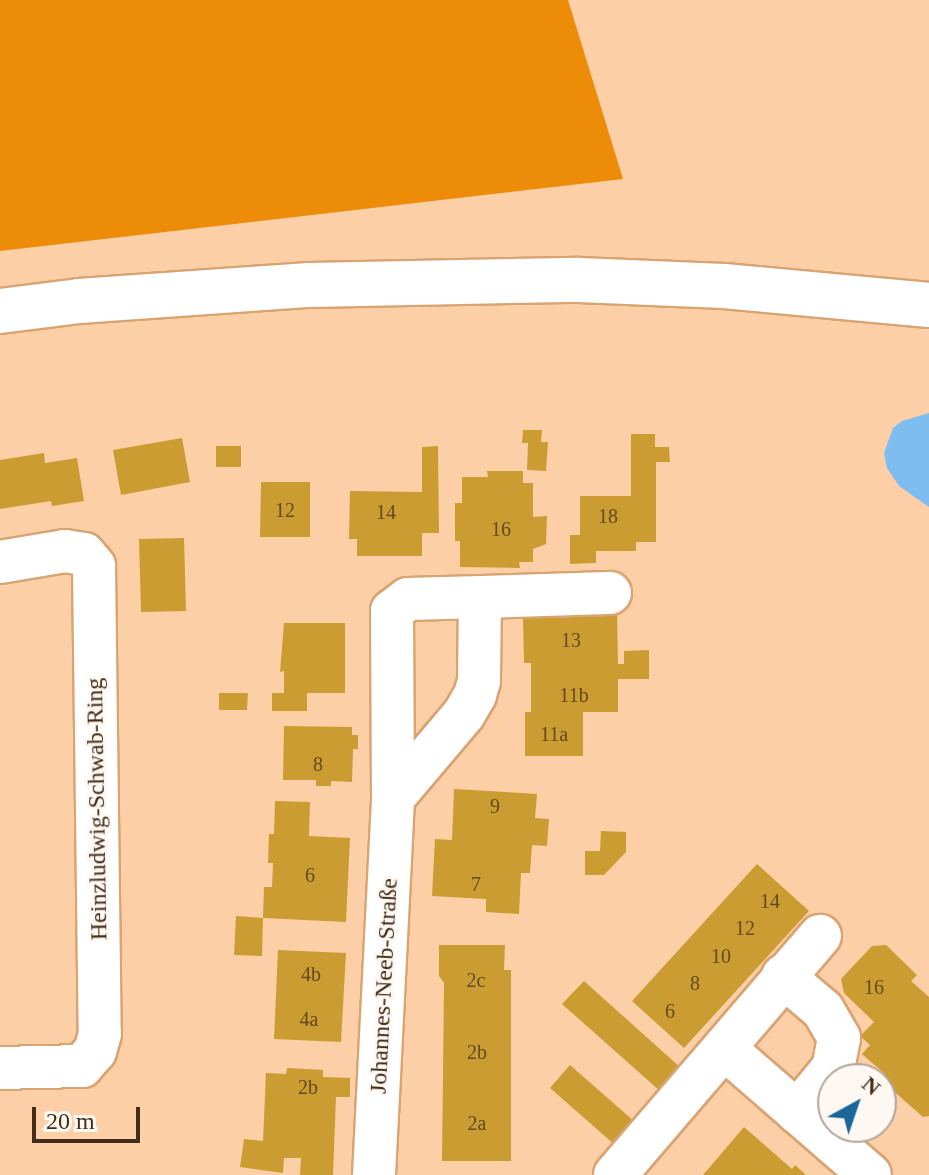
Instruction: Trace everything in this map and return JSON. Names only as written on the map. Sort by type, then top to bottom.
[{"type":"main road","points":[[0,311],[79,301],[293,286],[579,280],[724,286],[929,305]]},
{"type":"street","name":"Heinzludwig-Schwab-Ring","points":[[0,562],[65,551],[84,554],[94,566],[100,1034],[95,1051],[82,1066],[0,1068]]},
{"type":"street","name":"Johannes-Neeb-Straße","points":[[374,1175],[393,798],[392,611],[408,599],[610,593]]},
{"type":"street","points":[[393,798],[464,714],[475,695],[479,681],[480,597]]},
{"type":"street","points":[[615,1175],[820,936]]},
{"type":"street","points":[[783,976],[823,1010],[839,1038],[833,1068],[797,1112]]},
{"type":"street","points":[[725,1049],[870,1175]]},
{"type":"shaded area","points":[[0,0],[568,0],[623,179],[0,251]]},
{"type":"water","points":[[929,413],[929,507],[899,486],[887,468],[884,453],[893,428],[902,421]]},
{"type":"building","points":[[523,430],[542,430],[541,442],[548,442],[546,471],[527,470],[528,443],[522,443]]},
{"type":"building","points":[[631,434],[655,434],[655,447],[669,447],[670,462],[656,462],[656,542],[636,542],[636,551],[596,551],[596,563],[570,564],[570,535],[580,535],[580,496],[631,496]]},
{"type":"building","points":[[182,438],[190,482],[121,495],[113,450]]},
{"type":"building","points":[[216,446],[241,446],[241,467],[216,467]]},
{"type":"building","points":[[438,446],[439,533],[422,533],[422,556],[357,556],[357,539],[349,539],[350,491],[422,492],[422,447]]},
{"type":"building","points":[[44,453],[45,463],[77,458],[84,501],[52,506],[51,501],[0,509],[0,460]]},
{"type":"building","points":[[487,471],[523,471],[523,483],[533,483],[533,517],[547,516],[546,544],[533,549],[533,562],[519,562],[520,568],[460,567],[460,541],[455,541],[455,503],[462,503],[462,477],[488,477]]},
{"type":"building","points":[[261,482],[310,482],[310,537],[260,537]]},
{"type":"building","points":[[184,538],[186,611],[141,612],[139,539]]},
{"type":"building","points":[[572,607],[617,607],[618,664],[624,664],[624,651],[649,650],[649,679],[618,679],[618,712],[583,712],[583,756],[525,756],[525,712],[531,712],[531,663],[524,663],[523,617],[572,616]]},
{"type":"building","points":[[284,623],[345,623],[345,693],[307,693],[307,711],[272,711],[272,693],[284,693],[284,671],[280,672]]},
{"type":"building","points":[[219,693],[248,693],[247,710],[219,710]]},
{"type":"building","points":[[284,726],[352,727],[352,735],[358,735],[358,749],[353,749],[352,782],[331,781],[331,786],[316,786],[316,780],[283,780]]},
{"type":"building","points":[[454,789],[537,794],[535,818],[549,819],[547,846],[532,845],[530,873],[521,873],[519,914],[486,912],[486,899],[432,896],[435,839],[452,840]]},
{"type":"building","points":[[275,801],[310,802],[309,836],[350,838],[346,922],[263,918],[264,887],[272,887],[273,863],[268,863],[269,834],[274,834]]},
{"type":"building","points":[[601,831],[626,832],[626,852],[604,875],[585,875],[585,851],[600,851]]},
{"type":"building","points":[[757,864],[809,911],[684,1048],[632,1001]]},
{"type":"building","points":[[236,916],[263,918],[262,956],[234,955]]},
{"type":"building","points":[[439,945],[505,945],[504,970],[511,970],[511,1161],[442,1161],[444,983],[439,976]]},
{"type":"building","points":[[886,945],[917,975],[911,981],[929,997],[929,1116],[923,1117],[897,1094],[897,1063],[872,1063],[862,1054],[870,1045],[860,1036],[874,1022],[844,993],[841,979],[872,946]]},
{"type":"building","points":[[278,950],[346,953],[341,1042],[274,1039]]},
{"type":"building","points":[[584,981],[681,1068],[660,1091],[562,1004]]},
{"type":"building","points":[[570,1065],[635,1122],[615,1145],[550,1088]]},
{"type":"building","points":[[287,1068],[323,1070],[323,1077],[350,1078],[350,1097],[336,1097],[333,1175],[300,1175],[301,1158],[284,1158],[283,1173],[240,1167],[244,1139],[263,1141],[266,1073],[286,1074]]},
{"type":"building","points":[[744,1127],[792,1169],[795,1165],[806,1175],[703,1175]]}]
